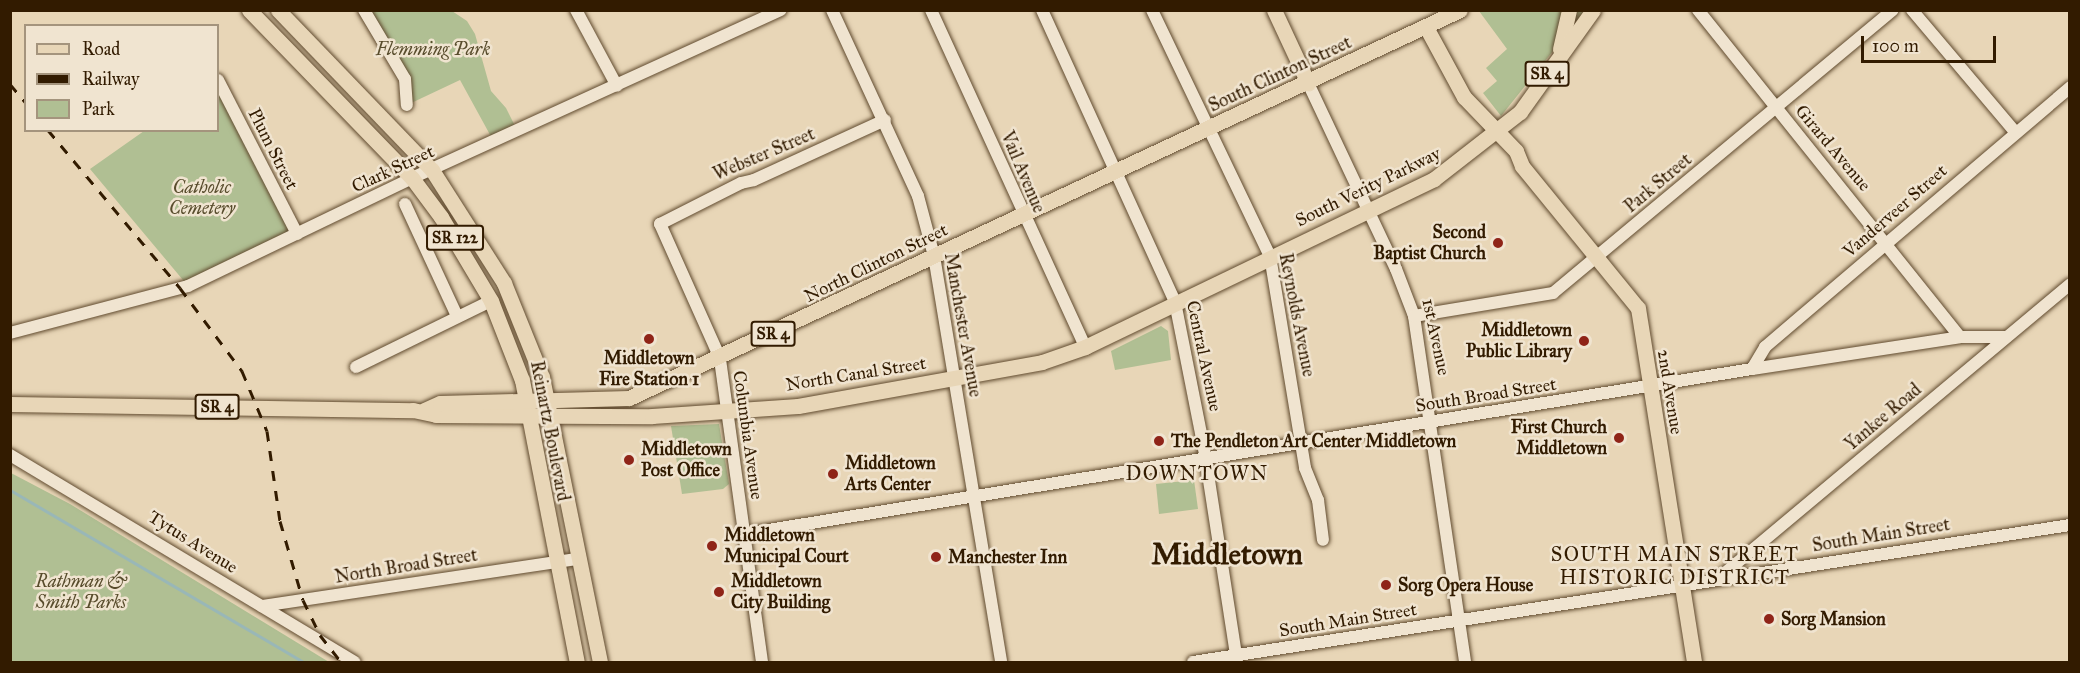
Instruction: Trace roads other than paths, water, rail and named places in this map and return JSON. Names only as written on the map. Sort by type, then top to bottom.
[{"type":"main road","name":"Reinartz Boulevard","points":[[249,10],[412,178],[441,217],[491,301],[517,362],[577,662]]},
{"type":"main road","name":"Reinartz Boulevard","points":[[278,10],[432,170],[504,283],[542,377],[576,559],[600,663]]},
{"type":"main road","name":"1st Avenue","points":[[1274,10],[1308,83]]},
{"type":"main road","name":"South Clinton Street","points":[[1116,173],[1460,10]]},
{"type":"main road","points":[[1556,61],[1569,10]]},
{"type":"main road","name":"South Verity Parkway","points":[[1175,302],[1434,179],[1496,134],[1520,112],[1593,10]]},
{"type":"main road","name":"2nd Avenue","points":[[1426,27],[1458,88],[1496,134],[1511,162],[1522,166],[1638,308],[1694,663]]},
{"type":"main road","name":"North Clinton Street","points":[[547,400],[622,400],[720,358],[934,255],[1116,173]]},
{"type":"main road","name":"North Canal Street","points":[[528,415],[652,416],[726,409],[798,406],[1042,362],[1085,347],[1175,302]]},
{"type":"main road","name":"SR 4","points":[[424,410],[440,403],[547,400]]},
{"type":"main road","name":"SR 4","points":[[10,404],[424,410],[436,415],[528,415]]},
{"type":"street","points":[[364,10],[405,79],[407,105]]},
{"type":"street","points":[[576,10],[617,86]]},
{"type":"street","name":"Clark Street","points":[[10,333],[188,286],[412,178],[781,10]]},
{"type":"street","name":"Manchester Avenue","points":[[832,10],[885,120],[918,196],[934,255],[1000,663]]},
{"type":"street","name":"Vail Avenue","points":[[931,10],[1023,216],[1085,347]]},
{"type":"street","name":"Central Avenue","points":[[1042,10],[1175,302],[1206,459],[1236,659]]},
{"type":"street","name":"Reynolds Avenue","points":[[1152,10],[1211,128],[1270,256],[1305,468],[1318,500],[1323,540]]},
{"type":"street","name":"Girard Avenue","points":[[1698,10],[1887,242],[1960,337]]},
{"type":"street","name":"Park Street","points":[[1414,316],[1553,293],[1893,10]]},
{"type":"street","points":[[1912,10],[2015,132]]},
{"type":"street","name":"Plum Street","points":[[219,82],[297,234]]},
{"type":"street","name":"1st Avenue","points":[[1308,83],[1414,316],[1432,422],[1465,663]]},
{"type":"street","name":"Vanderveer Street","points":[[1752,369],[1765,347],[2070,87]]},
{"type":"street","name":"Webster Street","points":[[660,224],[741,183],[885,120]]},
{"type":"street","points":[[405,204],[457,316]]},
{"type":"street","name":"Columbia Avenue","points":[[660,224],[720,358],[762,663]]},
{"type":"street","name":"Yankee Road","points":[[1719,577],[2070,284]]},
{"type":"street","points":[[356,367],[491,301]]},
{"type":"street","name":"South Broad Street","points":[[744,534],[1752,369],[1960,337],[2006,336]]},
{"type":"street","name":"Tytus Avenue","points":[[10,455],[355,663]]},
{"type":"street","name":"South Main Street","points":[[1193,663],[1236,659],[1719,577],[2070,525]]},
{"type":"street","name":"North Broad Street","points":[[262,606],[576,559]]},
{"type":"waterway","points":[[10,490],[303,662]]},
{"type":"railway","points":[[10,84],[24,101]]},
{"type":"railway","points":[[50,132],[180,288],[242,371],[267,431],[280,521],[303,600],[320,635],[341,662]]},
{"type":"place","name":"Second Baptist Church","points":[[1498,243]]},
{"type":"place","name":"Middletown Fire Station 1","points":[[649,339]]},
{"type":"place","name":"Middletown Public Library","points":[[1584,341]]},
{"type":"place","name":"First Church Middletown","points":[[1619,438]]},
{"type":"place","name":"The Pendleton Art Center Middletown","points":[[1159,441]]},
{"type":"place","name":"Middletown Post Office","points":[[629,460]]},
{"type":"place","name":"Middletown Arts Center","points":[[833,474]]},
{"type":"place","name":"Middletown Municipal Court","points":[[712,546]]},
{"type":"place","name":"Manchester Inn","points":[[936,557]]},
{"type":"place","name":"Sorg Opera House","points":[[1386,585]]},
{"type":"place","name":"Middletown City Building","points":[[719,592]]},
{"type":"place","name":"Sorg Mansion","points":[[1769,619]]},
{"type":"district","name":"DOWNTOWN","points":[[1197,473]]},
{"type":"district","name":"Middletown","points":[[1227,554]]},
{"type":"district","name":"SOUTH MAIN STREET HISTORIC DISTRICT","points":[[1675,566]]},
{"type":"park label","name":"Flemming Park","points":[[433,49]]},
{"type":"park label","name":"Catholic Cemetery","points":[[202,198]]},
{"type":"park label","name":"Rathman & Smith Parks","points":[[81,592]]}]
